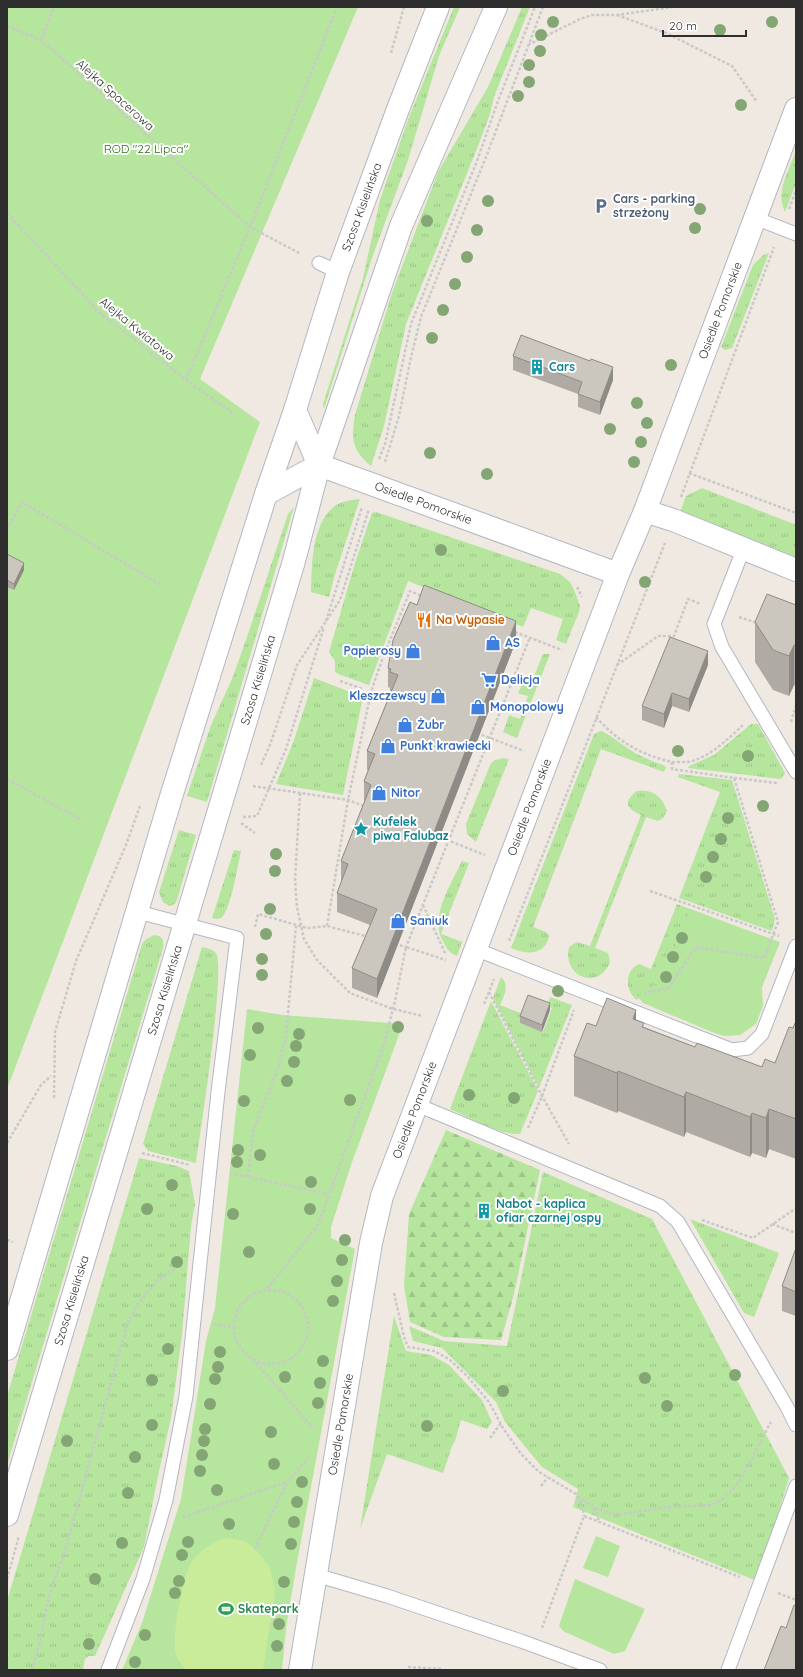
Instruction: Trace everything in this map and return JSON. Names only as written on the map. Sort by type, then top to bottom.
[{"type":"street","name":"Szosa Kisielińska","points":[[7,1349],[171,797],[266,494],[295,410],[329,268],[398,109],[438,7]]},
{"type":"street","name":"Szosa Kisielińska","points":[[7,1515],[294,561],[319,465],[401,226],[496,7]]},
{"type":"street","name":"Osiedle Pomorskie","points":[[300,1670],[372,1235],[382,1196],[796,109]]},
{"type":"street","points":[[266,494],[319,465],[295,410]]},
{"type":"street","name":"Osiedle Pomorskie","points":[[319,465],[618,574]]},
{"type":"street","points":[[644,511],[673,520],[743,550],[796,570]]},
{"type":"lane","points":[[755,218],[796,234]]},
{"type":"lane","points":[[743,550],[714,624],[722,647],[796,772]]},
{"type":"lane","points":[[108,1670],[143,1579],[159,1525],[166,1500],[186,1396],[209,1170],[228,1000],[237,938],[185,926],[138,912]]},
{"type":"lane","points":[[475,949],[732,1050],[748,1048],[762,1034],[796,946]]},
{"type":"lane","points":[[416,1104],[660,1206],[678,1222],[784,1401],[796,1425]]},
{"type":"lane","points":[[728,1670],[796,1486]]},
{"type":"lane","points":[[316,1575],[387,1596],[535,1646],[600,1670]]},
{"type":"path","points":[[41,40],[54,7]]},
{"type":"path","points":[[186,380],[250,227],[337,7]]},
{"type":"path","points":[[378,463],[385,444],[411,324],[477,161],[498,101],[535,7]]},
{"type":"path","points":[[382,468],[387,459],[399,416],[421,317],[486,158],[543,7]]},
{"type":"path","points":[[528,45],[580,19],[592,15],[617,15],[674,7]]},
{"type":"path","points":[[617,15],[666,33],[732,66],[757,102]]},
{"type":"path","name":"Alejka Spacerowa","points":[[7,26],[41,40],[250,227],[329,268]]},
{"type":"path","points":[[483,1007],[673,520],[689,473],[796,190]]},
{"type":"path","name":"Alejka Kwiatowa","points":[[7,212],[99,312],[186,380],[233,413]]},
{"type":"path","points":[[689,473],[796,513]]},
{"type":"path","points":[[241,818],[257,816],[286,749],[364,500]]},
{"type":"path","points":[[7,530],[22,502],[161,585]]},
{"type":"path","points":[[327,926],[348,800],[371,692],[383,657],[410,591],[424,596]]},
{"type":"path","points":[[617,665],[658,636],[674,636],[688,599],[764,625]]},
{"type":"path","points":[[508,629],[568,652]]},
{"type":"path","points":[[267,1289],[318,1225],[328,1194],[384,1044],[406,947],[530,637]]},
{"type":"path","points":[[340,681],[363,689]]},
{"type":"path","points":[[371,692],[393,701]]},
{"type":"path","points":[[596,717],[618,739],[634,749],[652,757],[672,762],[688,762],[704,756],[720,746],[746,723],[761,713]]},
{"type":"path","points":[[475,732],[547,760]]},
{"type":"path","points":[[672,762],[672,769],[780,783]]},
{"type":"path","points":[[642,1014],[640,1000],[647,992],[668,989],[696,947],[764,958],[778,922],[734,778]]},
{"type":"path","points":[[7,779],[82,820]]},
{"type":"path","points":[[252,786],[348,800],[370,809]]},
{"type":"path","points":[[300,793],[295,881],[297,907],[304,939],[317,960],[350,993],[393,1009],[447,1023]]},
{"type":"path","points":[[7,1143],[41,1085],[52,1076],[55,1032],[76,961],[126,845],[140,807]]},
{"type":"path","points":[[239,822],[254,833]]},
{"type":"path","points":[[434,834],[508,864]]},
{"type":"path","points":[[650,891],[784,938]]},
{"type":"path","points":[[392,943],[448,960],[423,905]]},
{"type":"path","points":[[262,915],[307,928],[327,926],[370,937]]},
{"type":"path","points":[[248,1177],[253,1132],[278,1068],[286,1036],[296,925]]},
{"type":"path","points":[[519,1147],[542,1096],[581,991]]},
{"type":"path","points":[[489,992],[542,1096],[586,1174]]},
{"type":"path","points":[[136,1151],[209,1170],[328,1194]]},
{"type":"path","points":[[660,1206],[753,1238],[796,1208]]},
{"type":"path","points":[[772,1224],[796,1233]]},
{"type":"path","points":[[32,1670],[41,1638],[48,1596],[65,1551],[127,1325],[137,1304],[158,1280],[182,1264],[200,1259]]},
{"type":"path","points":[[255,1362],[280,1364],[292,1358],[300,1350],[306,1339],[308,1327],[306,1314],[300,1304],[291,1295],[280,1290],[267,1289],[255,1292],[245,1299],[237,1309],[233,1321],[233,1333],[238,1345],[245,1355],[255,1362],[313,1427],[312,1435]]},
{"type":"path","points":[[394,1293],[404,1337],[408,1347],[434,1351],[449,1359],[468,1377],[489,1402],[521,1454],[539,1472],[576,1494],[594,1507],[612,1514],[624,1514],[661,1508],[711,1505],[718,1503],[736,1485],[746,1470],[759,1448],[764,1434],[784,1401]]},
{"type":"path","points":[[217,1325],[233,1327]]},
{"type":"path","points":[[490,1438],[501,1423]]},
{"type":"path","points":[[255,1549],[287,1482],[309,1458],[310,1450]]},
{"type":"path","points":[[309,1458],[334,1460]]},
{"type":"path","points":[[541,1486],[548,1477]]},
{"type":"path","points":[[159,1525],[287,1482]]},
{"type":"path","points":[[535,1646],[584,1516],[578,1496]]},
{"type":"path","points":[[594,1507],[599,1521]]},
{"type":"path","points":[[584,1516],[796,1600]]},
{"type":"path","points":[[408,1668],[441,1669]]},
{"type":"green space","name":"ROD \"22 Lipca\"","points":[[7,7],[358,7],[200,379],[260,422],[7,1089]]},
{"type":"green space","points":[[454,7],[460,7],[439,56],[408,160],[373,255],[324,409],[323,404],[363,278],[380,200],[409,117]]},
{"type":"green space","points":[[522,7],[530,7],[494,97],[490,114],[478,146],[406,324],[384,426],[371,466],[360,455],[354,444],[353,431],[355,415],[392,293],[438,172],[488,87]]},
{"type":"green space","points":[[796,151],[796,183],[785,212],[782,204],[782,189]]},
{"type":"green space","points":[[769,253],[732,348],[725,350],[721,347],[753,265],[763,255]]},
{"type":"green space","points":[[702,488],[796,525],[796,565],[678,518],[686,496]]},
{"type":"green space","points":[[360,499],[329,597],[311,592],[314,545],[322,522],[336,505]]},
{"type":"green space","points":[[294,507],[207,802],[187,796],[211,725],[232,679],[288,514]]},
{"type":"green space","points":[[376,512],[560,574],[570,582],[580,606],[566,644],[556,640],[563,619],[531,608],[523,627],[408,581],[369,685],[335,672],[335,661],[329,652],[355,563],[372,513]]},
{"type":"green space","points":[[543,654],[550,654],[517,738],[503,732],[509,715],[520,719],[528,696],[518,693],[523,682],[531,684]]},
{"type":"green space","points":[[314,678],[363,697],[343,795],[276,784],[293,743]]},
{"type":"green space","points":[[751,724],[758,724],[785,773],[781,779],[688,768],[689,766],[714,755]]},
{"type":"green space","points":[[600,731],[608,734],[637,754],[663,765],[666,767],[664,772],[601,749],[533,927],[546,932],[549,936],[547,943],[539,950],[529,953],[511,948],[594,734]]},
{"type":"green space","points":[[503,758],[509,759],[476,842],[467,834],[466,824],[491,763],[495,760]]},
{"type":"green space","points":[[679,774],[732,780],[775,919],[772,931],[679,898],[720,792],[678,777]]},
{"type":"green space","points":[[637,791],[652,792],[660,798],[667,811],[663,818],[658,821],[646,817],[595,948],[608,953],[610,962],[605,971],[598,976],[590,978],[582,977],[571,966],[568,957],[569,947],[577,942],[590,946],[641,815],[632,810],[628,805],[629,799]]},
{"type":"green space","points":[[179,830],[196,835],[177,900],[175,904],[169,906],[163,902],[159,892]]},
{"type":"green space","points":[[234,850],[241,851],[229,903],[221,918],[212,918]]},
{"type":"green space","points":[[462,861],[469,863],[441,934],[462,942],[457,956],[446,948],[440,934],[439,923],[440,913],[447,891]]},
{"type":"green space","points":[[677,904],[709,916],[665,987],[644,992],[637,1000],[630,992],[628,986],[631,971],[639,964],[651,969]]},
{"type":"green space","points":[[690,909],[780,942],[762,987],[763,1006],[756,1024],[740,1035],[724,1036],[712,1032],[643,1003],[638,997],[646,988],[660,984]]},
{"type":"green space","points":[[154,935],[159,936],[162,939],[163,948],[7,1465],[7,1396],[142,944],[145,940]]},
{"type":"green space","points":[[202,947],[216,953],[218,965],[218,989],[207,1088],[196,1163],[148,1151],[143,1144]]},
{"type":"green space","points":[[501,977],[504,980],[506,987],[500,1005],[523,1014],[520,1023],[543,1032],[552,1008],[529,999],[548,1003],[550,997],[572,1005],[539,1088],[493,998]]},
{"type":"green space","points":[[491,1001],[538,1091],[520,1134],[512,1134],[494,1129],[450,1109]]},
{"type":"green space","points":[[247,1009],[282,1015],[403,1024],[351,1165],[331,1227],[331,1238],[355,1249],[296,1568],[286,1628],[282,1670],[122,1670],[142,1623],[181,1499],[206,1341],[215,1308]]},
{"type":"green space","points":[[446,1130],[540,1170],[514,1294],[501,1340],[444,1337],[410,1322],[404,1286],[409,1214]]},
{"type":"green space","points":[[139,1158],[177,1166],[189,1171],[195,1204],[191,1226],[182,1335],[171,1418],[144,1547],[95,1656],[89,1656],[85,1659],[83,1670],[7,1670],[7,1601]]},
{"type":"green space","points":[[543,1172],[652,1219],[789,1478],[757,1581],[573,1507],[578,1489],[542,1467],[505,1422],[496,1402],[442,1348],[413,1341],[409,1326],[444,1341],[507,1346]]},
{"type":"green space","points":[[690,1219],[779,1253],[754,1317],[744,1313]]},
{"type":"green space","points":[[394,1316],[406,1351],[431,1355],[449,1365],[482,1400],[492,1422],[487,1429],[461,1420],[443,1473],[387,1454],[360,1529]]},
{"type":"green space","points":[[596,1536],[620,1546],[608,1577],[583,1568]]},
{"type":"green space","name":"Skatepark","points":[[226,1538],[245,1541],[255,1549],[270,1567],[275,1592],[263,1670],[186,1670],[176,1655],[175,1649],[176,1630],[182,1589],[189,1567],[193,1560],[204,1549]]},
{"type":"green space","points":[[575,1579],[645,1609],[625,1651],[614,1654],[563,1631],[559,1626]]},
{"type":"building","points":[[521,335],[590,361],[591,359],[613,367],[600,402],[578,394],[582,382],[513,356]]},
{"type":"building","points":[[7,554],[24,563],[14,584],[7,580]]},
{"type":"building","points":[[424,585],[516,621],[377,979],[352,968],[377,909],[337,893],[348,864],[341,861],[371,785],[364,781],[375,754],[367,751],[398,675],[390,672],[391,669],[388,668],[393,640],[410,602],[417,605]]},
{"type":"building","points":[[767,594],[796,605],[796,646],[794,645],[789,656],[773,650],[755,622]]},
{"type":"building","points":[[670,637],[708,651],[689,699],[672,693],[664,714],[642,706]]},
{"type":"building","points":[[528,995],[550,1003],[542,1025],[520,1016]]},
{"type":"building","points":[[607,998],[636,1010],[633,1019],[644,1023],[642,1027],[695,1047],[697,1043],[762,1067],[765,1059],[775,1063],[789,1027],[793,1028],[796,1021],[796,1119],[769,1109],[766,1118],[752,1113],[750,1117],[686,1092],[684,1097],[618,1071],[617,1073],[574,1056],[587,1023],[596,1026]]},
{"type":"building","points":[[796,1248],[796,1292],[782,1286]]},
{"type":"building","points":[[794,1605],[796,1606],[796,1670],[764,1670],[781,1626],[786,1628]]},
{"type":"place","name":"Cars - parking strzeżony","points":[[601,206]]},
{"type":"place","name":"Cars","points":[[537,367]]},
{"type":"place","name":"Na Wypasie","points":[[424,620]]},
{"type":"place","name":"AS","points":[[493,643]]},
{"type":"place","name":"Papierosy","points":[[413,651]]},
{"type":"place","name":"Delicja","points":[[489,680]]},
{"type":"place","name":"Kleszczewscy","points":[[438,696]]},
{"type":"place","name":"Monopolowy","points":[[478,707]]},
{"type":"place","name":"Żubr","points":[[405,725]]},
{"type":"place","name":"Punkt krawiecki","points":[[388,746]]},
{"type":"place","name":"Nitor","points":[[379,793]]},
{"type":"place","name":"Kufelek piwa Falubaz","points":[[361,829]]},
{"type":"place","name":"Saniuk","points":[[398,921]]},
{"type":"place","name":"Nabot - kaplica ofiar czarnej ospy","points":[[484,1211]]},
{"type":"place","name":"Skatepark","points":[[226,1609]]}]
